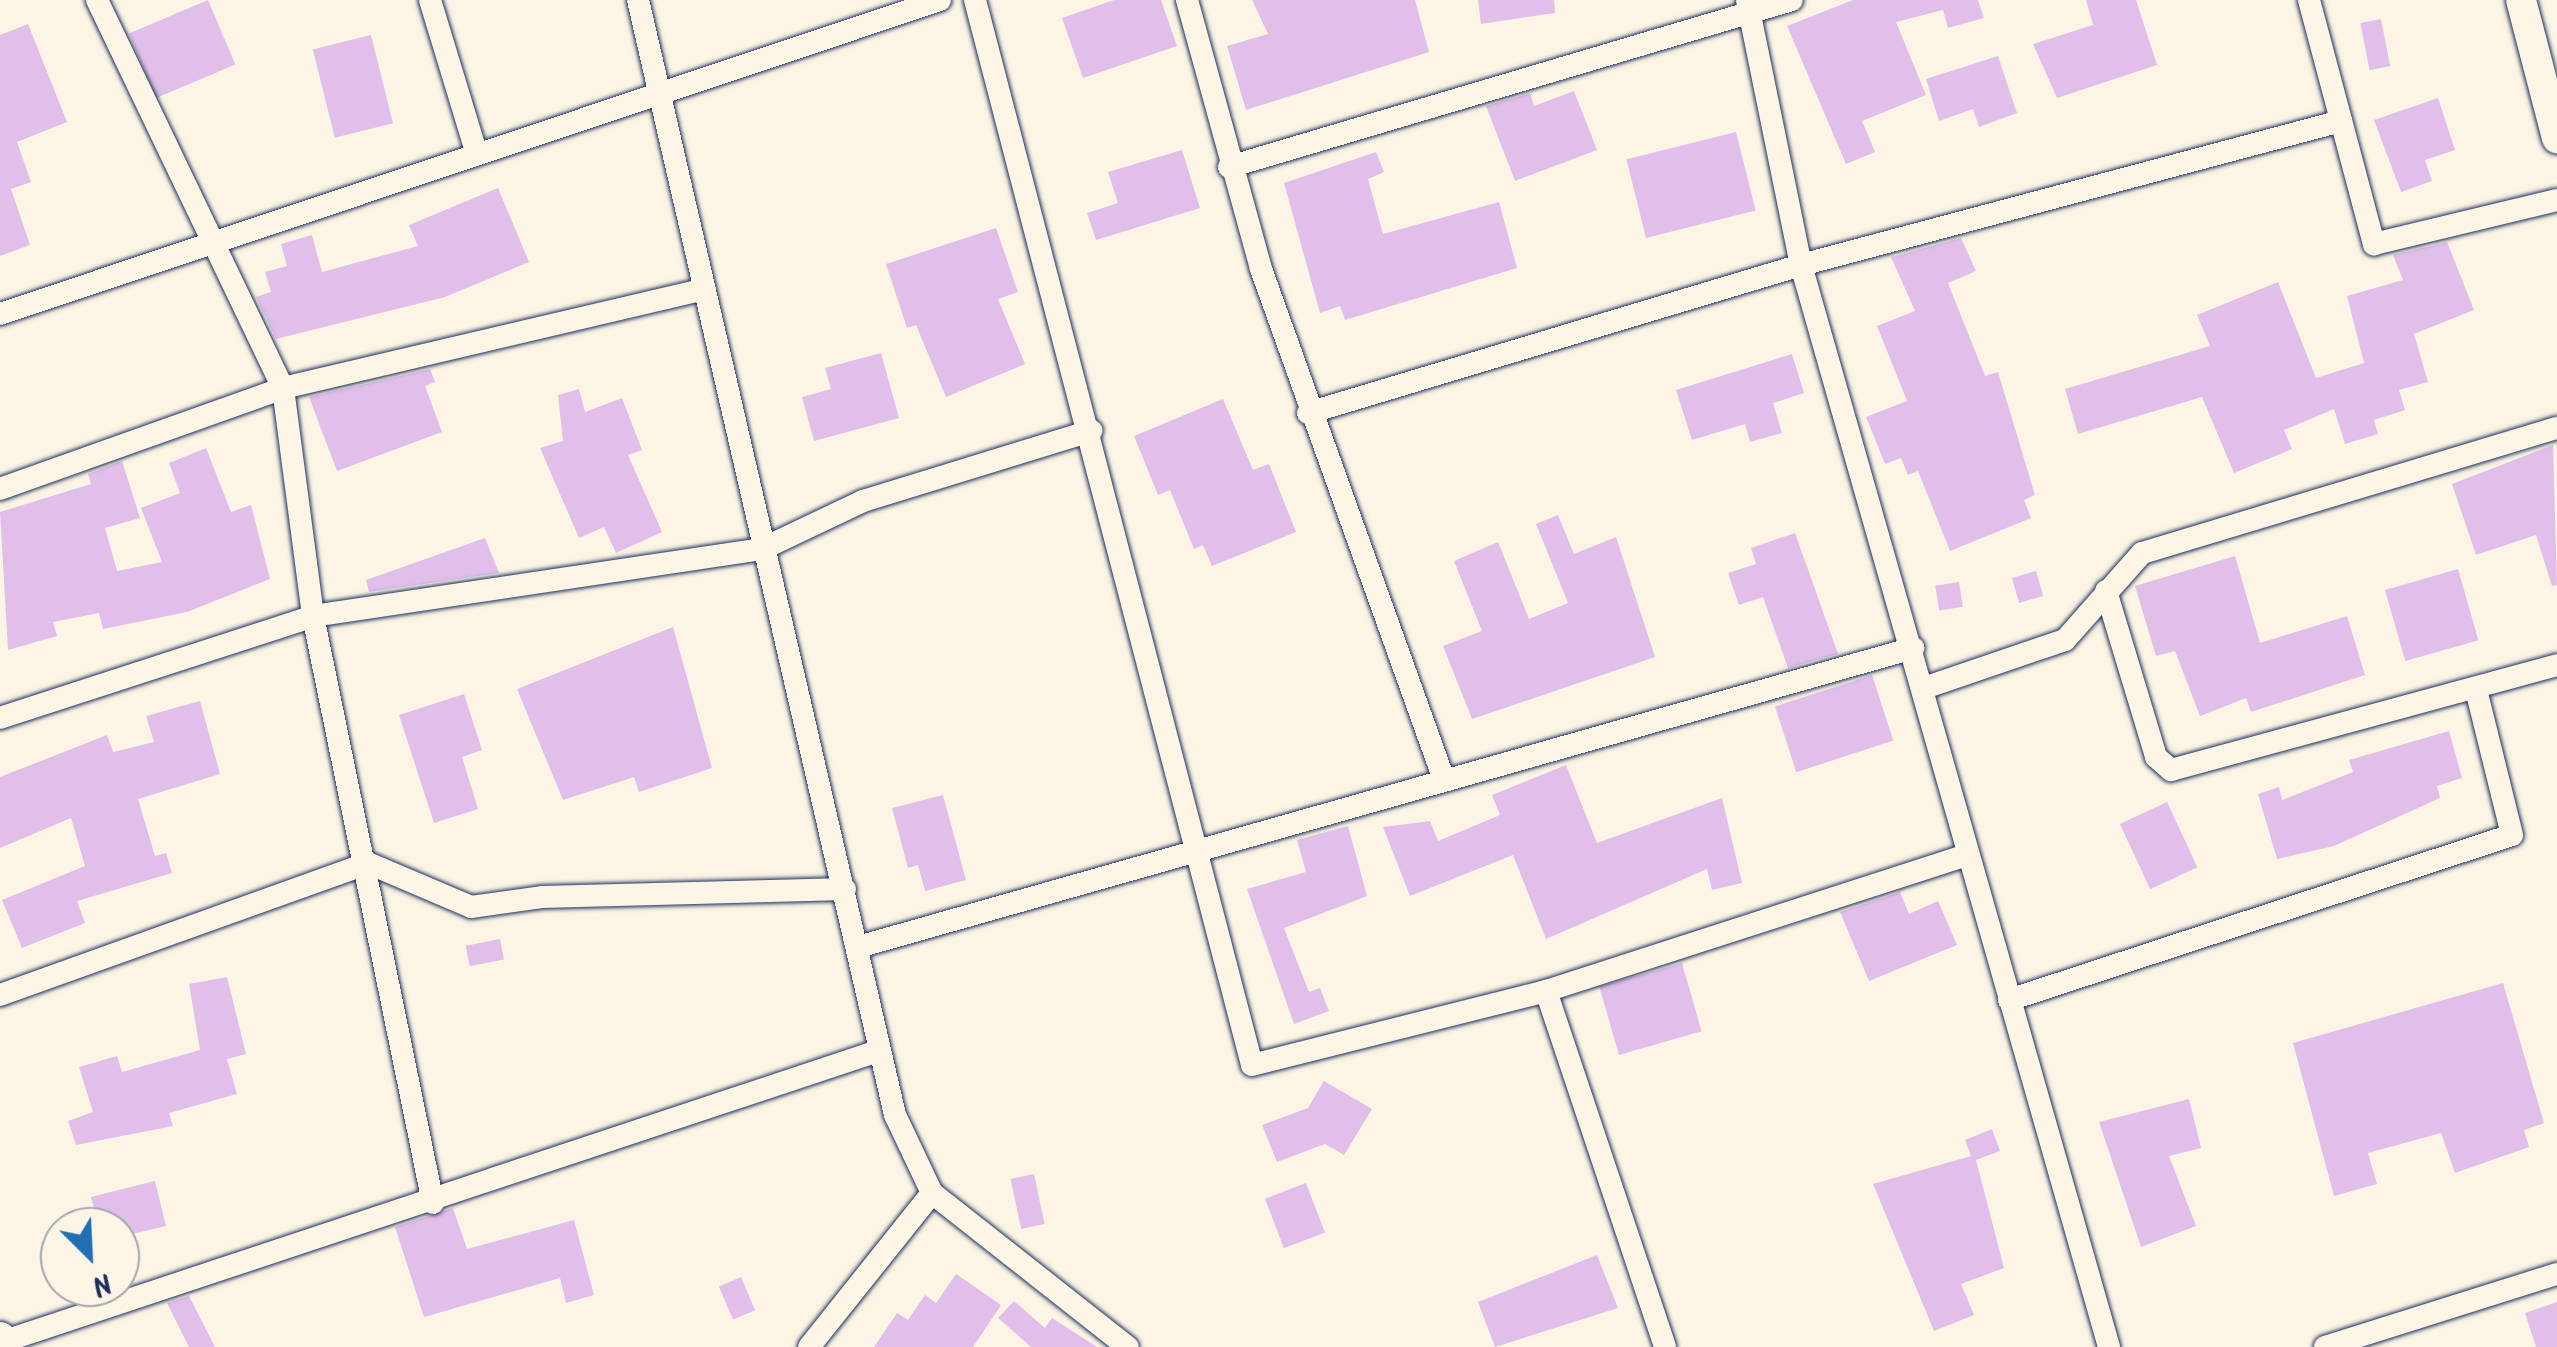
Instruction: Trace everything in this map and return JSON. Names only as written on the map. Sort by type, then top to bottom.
[{"type":"street","points":[[97,0],[206,238],[283,388],[313,616],[368,863],[433,1204]]},
{"type":"street","points":[[430,0],[474,148]]},
{"type":"street","points":[[638,0],[663,91],[704,290],[845,889],[878,1051],[932,1193],[1128,1347]]},
{"type":"street","points":[[0,314],[206,238],[474,148],[940,0]]},
{"type":"street","points":[[975,0],[1091,431],[1192,852],[1252,1065],[1546,990],[1968,855]]},
{"type":"street","points":[[1188,0],[1228,167],[1308,412],[1443,777]]},
{"type":"street","points":[[1228,167],[1749,7],[1792,0]]},
{"type":"street","points":[[2309,0],[2374,244],[2557,200]]},
{"type":"street","points":[[2522,0],[2557,138]]},
{"type":"street","points":[[1749,7],[1801,265],[2109,1347]]},
{"type":"street","points":[[1308,412],[1801,265],[2341,121]]},
{"type":"street","points":[[0,489],[283,388],[704,290]]},
{"type":"street","points":[[1924,688],[2065,640],[2142,553],[2557,428]]},
{"type":"street","points":[[0,718],[313,616],[762,548],[863,501],[1091,431]]},
{"type":"street","points":[[2106,591],[2161,768],[2476,690],[2557,665]]},
{"type":"street","points":[[858,947],[1443,777],[1913,648]]},
{"type":"street","points":[[2009,1000],[2512,835],[2476,690]]},
{"type":"street","points":[[2,988],[368,863],[471,908],[543,897],[845,889]]},
{"type":"street","points":[[1546,990],[1665,1347]]},
{"type":"street","points":[[2,1343],[433,1204],[878,1051]]},
{"type":"street","points":[[809,1347],[932,1193]]},
{"type":"street","points":[[2325,1347],[2557,1274]]},
{"type":"building","points":[[208,0],[235,64],[156,98],[129,34]]},
{"type":"building","points":[[1114,0],[1161,0],[1177,46],[1083,78],[1062,18]]},
{"type":"building","points":[[1252,0],[1415,0],[1429,52],[1246,110],[1227,46],[1268,34]]},
{"type":"building","points":[[1478,0],[1554,0],[1555,13],[1481,24]]},
{"type":"building","points":[[1853,0],[1978,0],[1984,18],[1948,28],[1943,10],[1896,22],[1926,95],[1862,121],[1875,152],[1846,164],[1787,26]]},
{"type":"building","points":[[2086,0],[2136,0],[2157,65],[2057,98],[2033,44],[2093,25]]},
{"type":"building","points":[[2381,19],[2390,66],[2370,70],[2360,23]]},
{"type":"building","points":[[28,24],[67,122],[17,142],[31,182],[11,189],[30,245],[0,256],[0,35]]},
{"type":"building","points":[[371,35],[393,123],[335,138],[313,50]]},
{"type":"building","points":[[1998,56],[2017,113],[1979,127],[1973,109],[1939,121],[1926,79]]},
{"type":"building","points":[[1574,91],[1597,150],[1515,181],[1486,106],[1530,93],[1534,106]]},
{"type":"building","points":[[2438,98],[2455,150],[2425,160],[2432,181],[2401,192],[2374,120]]},
{"type":"building","points":[[1736,132],[1756,211],[1646,238],[1626,159]]},
{"type":"building","points":[[1182,150],[1200,208],[1096,240],[1087,213],[1118,203],[1108,172]]},
{"type":"building","points":[[1376,152],[1384,172],[1368,179],[1383,234],[1499,202],[1517,268],[1345,320],[1340,306],[1320,313],[1284,183]]},
{"type":"building","points":[[498,188],[529,262],[445,297],[276,339],[256,297],[271,292],[265,272],[287,266],[281,244],[312,235],[322,272],[418,246],[409,225]]},
{"type":"building","points":[[996,228],[1018,292],[998,299],[1025,364],[946,397],[916,325],[907,328],[886,264]]},
{"type":"building","points":[[1961,238],[1976,271],[1948,283],[1985,376],[1998,372],[2035,495],[2024,500],[2031,518],[1950,551],[1918,471],[1908,475],[1901,458],[1885,464],[1866,417],[1907,401],[1877,326],[1915,311],[1891,257]]},
{"type":"building","points":[[2447,242],[2474,310],[2414,334],[2428,382],[2399,390],[2405,410],[2374,420],[2378,434],[2345,444],[2334,409],[2284,430],[2292,449],[2234,473],[2202,397],[2078,434],[2065,389],[2210,346],[2197,315],[2278,282],[2316,378],[2364,363],[2347,296],[2403,280],[2393,255]]},
{"type":"building","points":[[881,353],[899,418],[814,441],[802,397],[831,389],[825,368]]},
{"type":"building","points":[[1792,354],[1804,393],[1773,403],[1782,433],[1750,442],[1745,424],[1692,440],[1676,390]]},
{"type":"building","points":[[430,369],[435,382],[425,386],[442,432],[337,471],[309,397]]},
{"type":"building","points":[[579,389],[585,412],[622,398],[642,450],[628,455],[662,532],[616,553],[604,527],[579,538],[540,448],[563,441],[558,395]]},
{"type":"building","points":[[1223,399],[1253,470],[1269,464],[1296,532],[1212,566],[1203,545],[1194,549],[1170,490],[1158,495],[1134,436]]},
{"type":"building","points":[[2553,445],[2557,585],[2552,586],[2536,535],[2476,555],[2452,484]]},
{"type":"building","points":[[206,448],[231,512],[251,505],[270,579],[187,612],[103,629],[99,613],[53,622],[57,636],[8,650],[0,512],[91,484],[88,474],[122,461],[140,518],[105,528],[117,571],[162,562],[141,508],[180,493],[169,463]]},
{"type":"building","points":[[1558,515],[1574,554],[1616,537],[1655,657],[1472,719],[1443,646],[1482,631],[1454,561],[1498,542],[1529,619],[1568,603],[1536,524]]},
{"type":"building","points":[[1795,533],[1838,654],[1788,668],[1763,597],[1739,605],[1728,573],[1756,564],[1751,548]]},
{"type":"building","points":[[485,538],[499,573],[369,592],[366,580]]},
{"type":"building","points":[[2235,556],[2260,643],[2347,616],[2365,675],[2251,712],[2246,698],[2200,716],[2175,651],[2156,656],[2135,586]]},
{"type":"building","points":[[2458,569],[2478,640],[2405,661],[2385,590]]},
{"type":"building","points":[[2036,571],[2043,596],[2019,603],[2012,578]]},
{"type":"building","points":[[1959,582],[1963,607],[1939,610],[1935,586]]},
{"type":"building","points":[[673,627],[712,768],[639,792],[634,777],[563,800],[517,689]]},
{"type":"building","points":[[1872,675],[1893,741],[1796,772],[1775,707]]},
{"type":"building","points":[[464,694],[482,750],[462,757],[478,809],[434,823],[399,715]]},
{"type":"building","points":[[200,701],[220,774],[138,799],[155,856],[166,853],[172,873],[77,901],[85,923],[22,948],[2,900],[85,866],[71,818],[0,848],[0,777],[107,735],[113,752],[154,742],[146,716]]},
{"type":"building","points":[[2449,731],[2462,778],[2437,786],[2440,798],[2334,846],[2277,859],[2258,794],[2279,787],[2282,800],[2353,772],[2349,760]]},
{"type":"building","points":[[1566,765],[1597,843],[1722,798],[1742,883],[1712,890],[1707,869],[1546,939],[1513,855],[1410,896],[1383,827],[1430,821],[1438,841],[1500,815],[1492,795]]},
{"type":"building","points":[[943,795],[966,880],[925,891],[918,865],[908,868],[892,808]]},
{"type":"building","points":[[2167,802],[2197,867],[2150,889],[2120,824]]},
{"type":"building","points":[[1348,826],[1367,896],[1284,928],[1309,992],[1320,988],[1329,1011],[1294,1024],[1247,889],[1306,872],[1297,840]]},
{"type":"building","points":[[1900,892],[1909,914],[1938,901],[1957,945],[1869,981],[1840,912]]},
{"type":"building","points":[[500,939],[504,960],[470,966],[466,946]]},
{"type":"building","points":[[1682,963],[1702,1031],[1619,1055],[1599,987]]},
{"type":"building","points":[[227,977],[246,1054],[227,1059],[237,1094],[169,1113],[173,1126],[76,1145],[68,1121],[93,1112],[79,1067],[117,1056],[122,1072],[200,1050],[189,984]]},
{"type":"building","points":[[2503,983],[2544,1123],[2524,1130],[2529,1147],[2455,1173],[2441,1133],[2368,1153],[2377,1184],[2334,1196],[2293,1043]]},
{"type":"building","points":[[1324,1081],[1372,1109],[1344,1155],[1325,1144],[1277,1162],[1262,1125],[1308,1108]]},
{"type":"building","points":[[2189,1099],[2201,1148],[2169,1156],[2196,1226],[2141,1247],[2099,1122]]},
{"type":"building","points":[[1992,1129],[2000,1151],[1976,1160],[2004,1268],[1961,1284],[1974,1315],[1934,1331],[1873,1184],[1971,1156],[1965,1140]]},
{"type":"building","points":[[1034,1174],[1045,1224],[1021,1229],[1011,1179]]},
{"type":"building","points":[[155,1181],[166,1226],[140,1232],[140,1207],[94,1207],[91,1197]]},
{"type":"building","points":[[1306,1183],[1325,1232],[1284,1248],[1265,1199]]},
{"type":"building","points":[[453,1208],[467,1249],[574,1220],[594,1295],[566,1303],[560,1278],[424,1317],[395,1227]]},
{"type":"building","points":[[1597,1255],[1618,1308],[1495,1347],[1478,1302]]},
{"type":"building","points":[[956,1274],[1001,1305],[973,1347],[874,1347],[897,1313],[908,1320],[925,1295],[936,1303]]},
{"type":"building","points":[[741,1277],[755,1310],[733,1320],[719,1286]]},
{"type":"building","points":[[189,1296],[215,1347],[189,1347],[167,1303]]},
{"type":"building","points":[[1014,1301],[1045,1328],[1052,1318],[1097,1347],[1031,1347],[998,1318]]},
{"type":"building","points":[[2557,1302],[2557,1347],[2536,1347],[2525,1313]]}]
